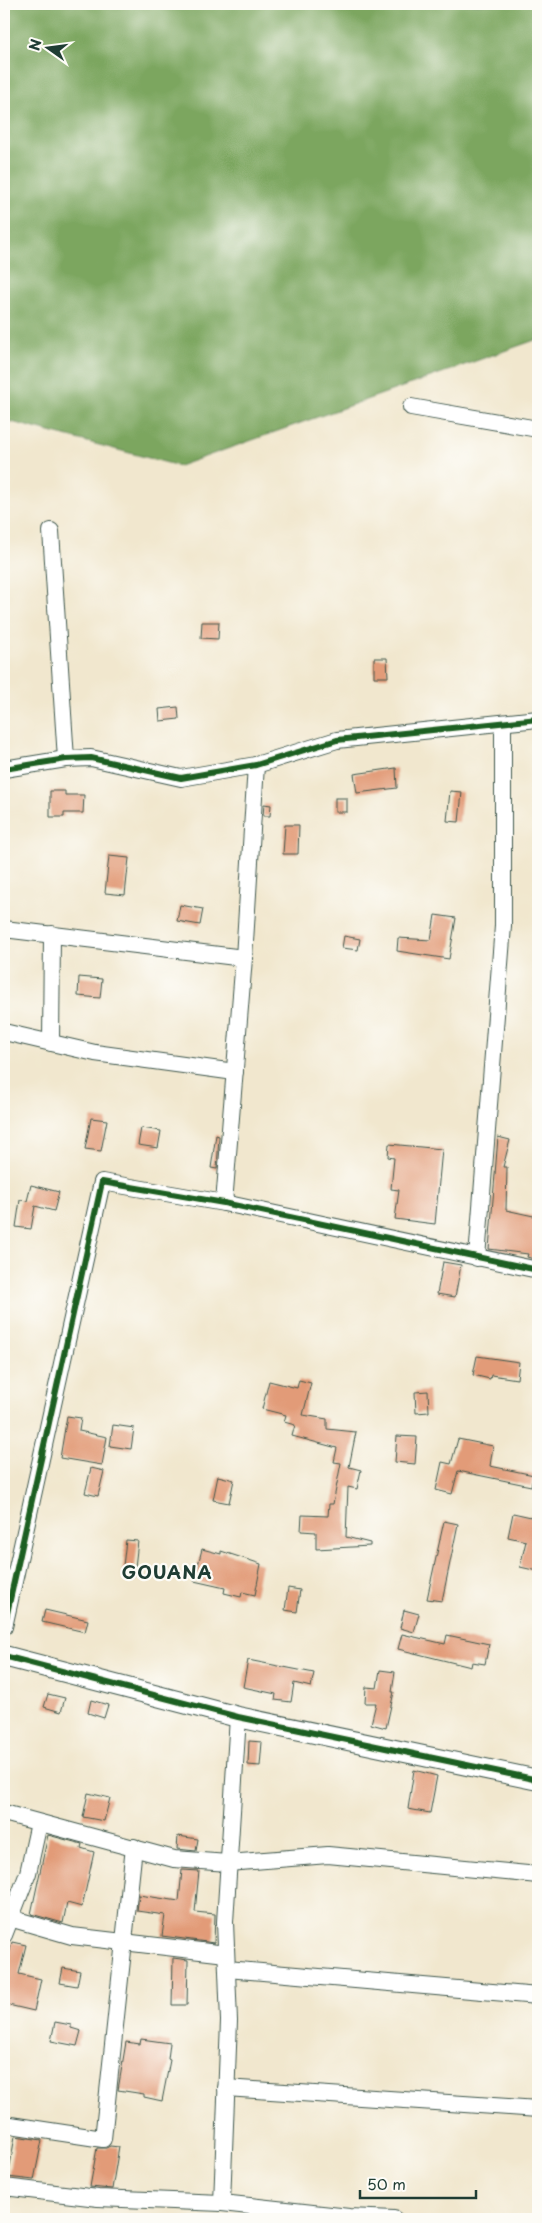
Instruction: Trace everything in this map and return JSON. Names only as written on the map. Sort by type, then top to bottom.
[{"type":"street","points":[[411,407],[538,429]]},
{"type":"street","points":[[51,531],[66,758]]},
{"type":"street","points":[[4,769],[66,758],[91,758],[181,778],[256,765],[337,740],[538,719]]},
{"type":"street","points":[[477,1258],[503,926],[503,723]]},
{"type":"street","points":[[224,1203],[244,958],[256,765]]},
{"type":"street","points":[[4,928],[244,958]]},
{"type":"street","points":[[50,1043],[52,934]]},
{"type":"street","points":[[4,1032],[95,1053],[234,1072]]},
{"type":"street","points":[[4,1626],[102,1182],[224,1203],[538,1270]]},
{"type":"street","points":[[4,1656],[238,1717],[538,1780]]},
{"type":"street","points":[[222,2203],[229,2021],[225,1922],[238,1717]]},
{"type":"street","points":[[4,1813],[174,1859],[228,1863],[328,1855],[538,1875]]},
{"type":"street","points":[[4,1935],[28,1873],[39,1822]]},
{"type":"street","points":[[4,2124],[103,2139],[134,1847]]},
{"type":"street","points":[[10,1918],[72,1936],[124,1942],[227,1962],[538,1996]]},
{"type":"street","points":[[226,2088],[538,2110]]},
{"type":"street","points":[[4,2187],[98,2198],[222,2203],[350,2218],[394,2219]]},
{"type":"green space","points":[[4,4],[538,4],[538,339],[179,466],[4,420]]},
{"type":"building","points":[[202,622],[219,622],[218,639],[201,638]]},
{"type":"building","points":[[374,658],[387,658],[388,677],[374,677]]},
{"type":"building","points":[[178,707],[179,719],[160,721],[159,709]]},
{"type":"building","points":[[396,768],[397,788],[357,793],[354,774]]},
{"type":"building","points":[[50,791],[65,791],[65,795],[84,795],[83,813],[64,813],[64,817],[50,817]]},
{"type":"building","points":[[450,791],[462,792],[459,822],[447,821]]},
{"type":"building","points":[[335,798],[347,798],[347,812],[335,812]]},
{"type":"building","points":[[264,804],[271,805],[270,816],[263,816]]},
{"type":"building","points":[[285,825],[299,825],[298,854],[283,854]]},
{"type":"building","points":[[109,856],[129,858],[125,895],[105,893]]},
{"type":"building","points":[[180,905],[203,909],[200,925],[177,921]]},
{"type":"building","points":[[435,915],[456,918],[449,959],[397,951],[398,938],[431,940]]},
{"type":"building","points":[[344,936],[360,939],[358,950],[342,948]]},
{"type":"building","points":[[79,977],[102,979],[100,998],[78,996]]},
{"type":"building","points":[[91,1118],[107,1120],[101,1151],[85,1149]]},
{"type":"building","points":[[141,1128],[161,1131],[158,1148],[138,1145]]},
{"type":"building","points":[[216,1135],[219,1136],[217,1169],[211,1168]]},
{"type":"building","points":[[498,1137],[510,1140],[503,1167],[507,1167],[506,1210],[538,1217],[538,1260],[527,1257],[528,1254],[489,1249]]},
{"type":"building","points":[[389,1144],[442,1149],[435,1224],[395,1219],[399,1190],[391,1189],[394,1158],[388,1157]]},
{"type":"building","points":[[31,1185],[59,1192],[54,1211],[35,1206],[31,1229],[16,1227],[20,1200],[27,1201]]},
{"type":"building","points":[[443,1262],[461,1265],[455,1297],[437,1294]]},
{"type":"building","points":[[477,1356],[519,1362],[517,1379],[491,1375],[490,1379],[473,1375]]},
{"type":"building","points":[[299,1380],[311,1383],[303,1415],[327,1419],[327,1429],[356,1432],[349,1467],[361,1470],[357,1489],[348,1487],[346,1537],[370,1543],[370,1546],[316,1549],[316,1532],[301,1531],[302,1515],[328,1516],[329,1504],[333,1504],[341,1463],[334,1462],[337,1448],[292,1436],[295,1425],[284,1422],[286,1415],[262,1409],[269,1381],[297,1388]]},
{"type":"building","points":[[428,1391],[429,1412],[416,1413],[415,1392]]},
{"type":"building","points":[[67,1416],[81,1418],[79,1431],[107,1437],[102,1465],[60,1458]]},
{"type":"building","points":[[113,1425],[134,1428],[131,1449],[110,1446]]},
{"type":"building","points":[[397,1436],[417,1437],[415,1464],[395,1462]]},
{"type":"building","points":[[458,1439],[493,1446],[490,1466],[534,1475],[531,1486],[458,1471],[452,1494],[436,1490],[442,1462],[451,1464]]},
{"type":"building","points":[[91,1468],[104,1471],[98,1496],[85,1493]]},
{"type":"building","points":[[218,1476],[234,1480],[229,1503],[213,1500]]},
{"type":"building","points":[[533,1508],[538,1509],[538,1571],[520,1567],[526,1541],[508,1537],[513,1513],[531,1517]]},
{"type":"building","points":[[444,1521],[458,1524],[442,1601],[427,1599]]},
{"type":"building","points":[[126,1540],[138,1541],[134,1576],[122,1575]]},
{"type":"building","points":[[202,1549],[221,1554],[221,1551],[261,1564],[255,1595],[242,1592],[241,1597],[224,1593],[225,1588],[194,1581]]},
{"type":"building","points":[[288,1588],[300,1590],[297,1612],[285,1610]]},
{"type":"building","points":[[45,1610],[88,1620],[85,1632],[42,1622]]},
{"type":"building","points":[[404,1610],[419,1614],[414,1632],[400,1628]]},
{"type":"building","points":[[402,1634],[445,1644],[447,1635],[489,1644],[485,1664],[472,1662],[471,1667],[398,1649]]},
{"type":"building","points":[[248,1660],[314,1673],[311,1687],[294,1683],[291,1702],[275,1700],[276,1694],[243,1687]]},
{"type":"building","points":[[380,1670],[395,1672],[392,1692],[394,1692],[386,1728],[371,1724],[376,1703],[365,1703],[366,1687],[377,1688]]},
{"type":"building","points":[[48,1694],[65,1698],[61,1712],[44,1707]]},
{"type":"building","points":[[91,1700],[108,1705],[104,1718],[88,1713]]},
{"type":"building","points":[[249,1741],[262,1742],[260,1766],[248,1765]]},
{"type":"building","points":[[414,1770],[437,1776],[430,1813],[408,1809]]},
{"type":"building","points":[[88,1793],[110,1798],[104,1821],[83,1817]]},
{"type":"building","points":[[48,1835],[82,1844],[81,1848],[94,1852],[82,1907],[67,1903],[63,1923],[31,1914]]},
{"type":"building","points":[[178,1836],[198,1839],[196,1851],[177,1849]]},
{"type":"building","points":[[182,1870],[199,1871],[195,1912],[215,1914],[214,1943],[162,1936],[165,1915],[137,1911],[139,1895],[179,1901]]},
{"type":"building","points":[[12,1942],[26,1945],[19,1974],[41,1979],[34,2011],[4,2004],[4,1976]]},
{"type":"building","points":[[173,1958],[188,1960],[187,2005],[172,2005]]},
{"type":"building","points":[[63,1968],[80,1971],[77,1986],[60,1983]]},
{"type":"building","points":[[55,2022],[71,2025],[71,2028],[81,2031],[77,2046],[51,2041]]},
{"type":"building","points":[[141,2039],[170,2043],[168,2059],[170,2060],[162,2101],[144,2097],[144,2094],[118,2090],[126,2042],[140,2044]]},
{"type":"building","points":[[15,2136],[42,2140],[34,2180],[8,2177]]},
{"type":"building","points":[[119,2147],[112,2189],[90,2187],[97,2148]]},
{"type":"cycle path","points":[[4,769],[66,759],[91,758],[181,778],[256,765],[337,740],[538,719]]},
{"type":"cycle path","points":[[4,1627],[102,1182],[224,1203],[538,1270]]},
{"type":"cycle path","points":[[4,1656],[238,1717],[538,1780]]},
{"type":"district","name":"GOUANA","points":[[167,1571]]}]
